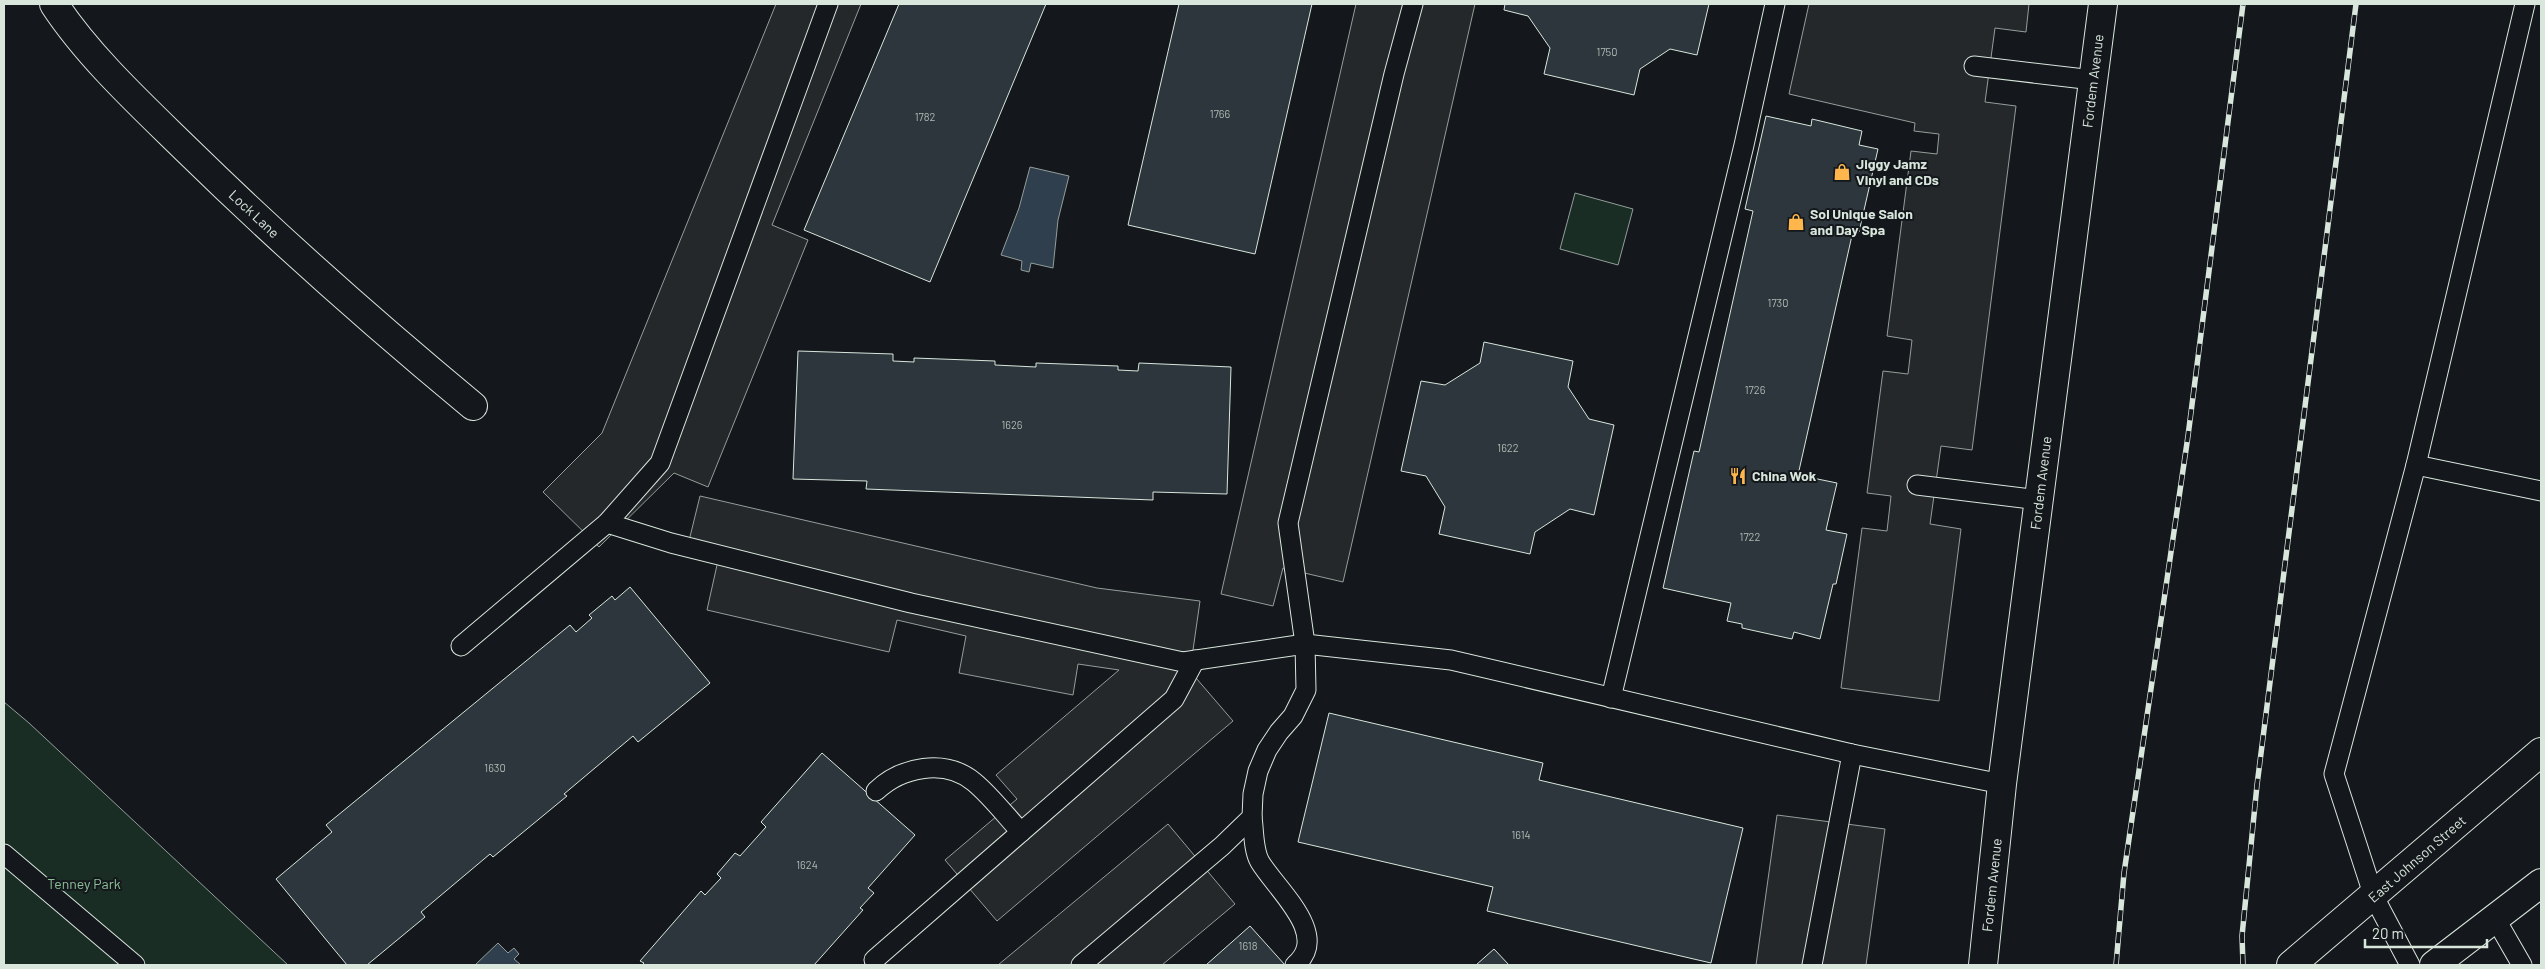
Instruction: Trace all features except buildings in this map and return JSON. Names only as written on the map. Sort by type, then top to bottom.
[{"type":"street","name":"Lock Lane","points":[[54,4],[125,89],[222,185],[380,330],[473,406]]},
{"type":"street","name":"Fordem Avenue","points":[[1984,964],[2002,784],[2103,4]]},
{"type":"street","name":"East Johnson Street","points":[[2291,965],[2541,752]]},
{"type":"street","points":[[2434,965],[2541,883]]},
{"type":"lane","points":[[461,646],[607,523],[660,463],[828,4]]},
{"type":"lane","points":[[1294,965],[1302,959],[1307,949],[1306,929],[1259,860],[1252,817],[1253,794],[1258,771],[1267,750],[1293,716],[1306,690],[1305,644],[1288,523],[1394,74],[1413,4]]},
{"type":"lane","points":[[1611,698],[1744,145],[1775,4]]},
{"type":"lane","points":[[2410,965],[2374,896],[2334,774],[2416,465],[2525,4]]},
{"type":"lane","points":[[1974,66],[2094,80]]},
{"type":"lane","points":[[2416,465],[2541,491]]},
{"type":"lane","points":[[1917,485],[2039,500]]},
{"type":"lane","points":[[607,523],[671,543],[911,603],[1183,662],[1305,644],[1451,660],[1852,754],[2002,784]]},
{"type":"lane","points":[[874,960],[1174,699],[1195,660]]},
{"type":"lane","points":[[1812,965],[1852,754]]},
{"type":"lane","points":[[876,791],[895,777],[908,771],[940,768],[958,773],[974,781],[1021,832]]},
{"type":"lane","points":[[1081,965],[1222,846],[1252,817]]},
{"type":"lane","points":[[4,854],[135,965]]},
{"type":"lane","points":[[2495,918],[2522,965]]},
{"type":"green space","points":[[1575,193],[1633,209],[1618,265],[1560,249]]},
{"type":"green space","name":"Tenney Park","points":[[4,702],[29,723],[288,965],[4,965]]},
{"type":"shaded area","points":[[776,4],[861,4],[772,225],[808,240],[708,487],[674,473],[599,547],[543,492],[602,433]]},
{"type":"shaded area","points":[[1356,4],[1475,4],[1343,582],[1283,568],[1273,606],[1221,594]]},
{"type":"shaded area","points":[[1809,4],[2029,4],[2026,32],[1995,28],[1985,102],[2016,106],[1972,450],[1941,446],[1930,524],[1961,529],[1939,701],[1841,688],[1862,528],[1887,531],[1891,496],[1867,493],[1883,371],[1908,374],[1912,340],[1887,336],[1911,151],[1937,154],[1939,134],[1914,131],[1915,123],[1789,94]]},
{"type":"shaded area","points":[[700,496],[1097,588],[1200,601],[1190,671],[1233,721],[997,921],[945,860],[1017,799],[996,775],[1119,670],[1078,664],[1073,695],[959,673],[966,636],[897,620],[889,652],[707,610],[719,556],[687,549]]},
{"type":"shaded area","points":[[1777,815],[1885,829],[1866,965],[1756,965]]},
{"type":"shaded area","points":[[1168,824],[1235,904],[1162,965],[998,965]]},
{"type":"water","points":[[1030,167],[1069,176],[1058,220],[1053,268],[1031,263],[1029,272],[1021,270],[1022,261],[1001,255],[1019,208]]},
{"type":"water","points":[[498,943],[508,953],[514,948],[519,954],[514,959],[521,965],[475,965]]},
{"type":"railway","points":[[2116,965],[2124,873],[2188,436],[2243,4]]},
{"type":"railway","points":[[2243,965],[2242,936],[2257,785],[2356,4]]},
{"type":"place","name":"Jiggy Jamz Vinyl and CDs","points":[[1842,172]]},
{"type":"place","name":"Sol Unique Salon and Day Spa","points":[[1796,222]]},
{"type":"place","name":"China Wok","points":[[1738,476]]}]
